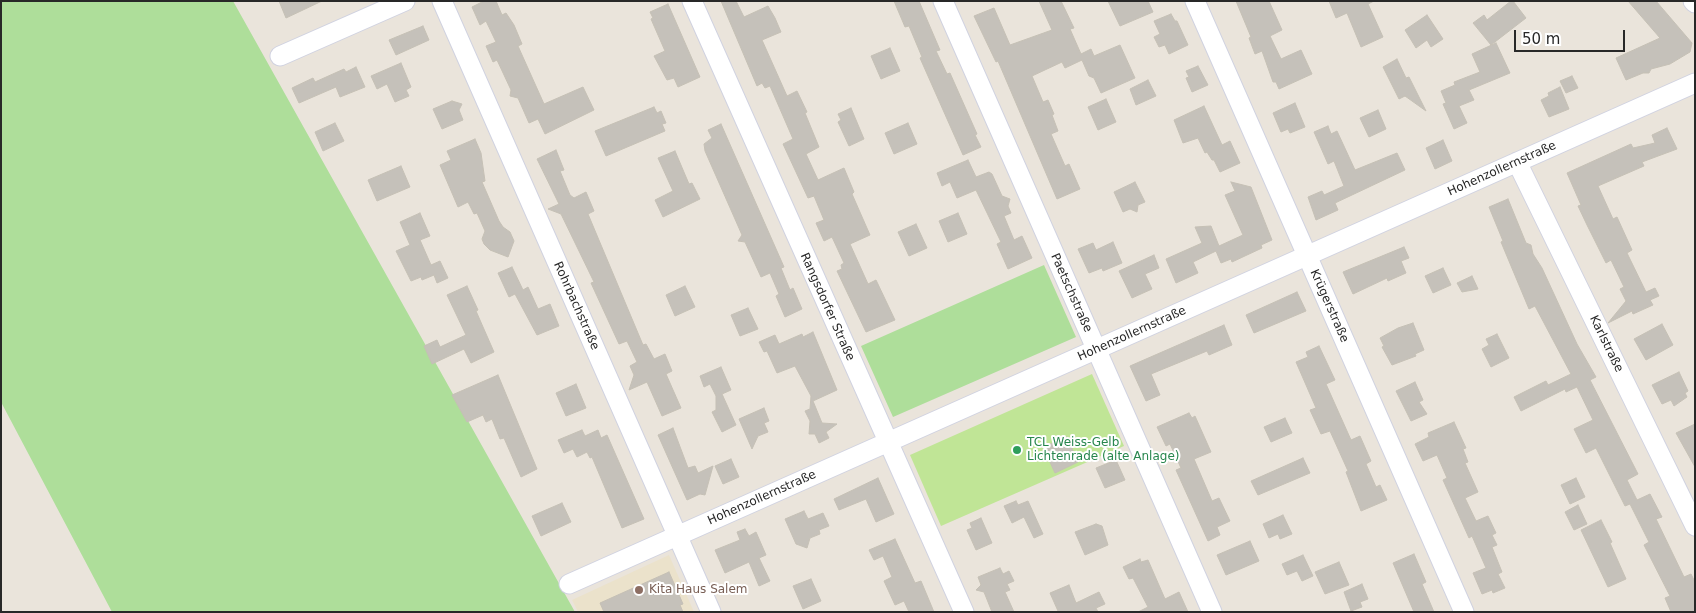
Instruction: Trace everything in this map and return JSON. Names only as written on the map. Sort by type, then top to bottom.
[{"type":"street","points":[[280,56],[405,1]]},
{"type":"street","name":"Rohrbachstraße","points":[[442,1],[711,612]]},
{"type":"street","name":"Rangsdorfer Straße","points":[[692,1],[964,612]]},
{"type":"street","name":"Paetschstraße","points":[[943,1],[1212,612]]},
{"type":"street","name":"Krügerstraße","points":[[1195,1],[1464,612]]},
{"type":"street","name":"Hohenzollernstraße","points":[[569,584],[1695,83]]},
{"type":"street","name":"Karlstraße","points":[[1517,162],[1695,526]]},
{"type":"shaded area","name":"Kita Haus Salem","points":[[669,555],[694,612],[578,612],[572,600]]},
{"type":"green space","points":[[1,1],[233,1],[575,612],[112,612],[1,402]]},
{"type":"green space","points":[[1044,265],[1076,337],[893,417],[861,346]]},
{"type":"green space","name":"TCL Weiss-Gelb Lichtenrade (alte Anlage)","points":[[1092,374],[1124,446],[941,526],[910,455]]},
{"type":"building","points":[[279,1],[322,1],[286,18]]},
{"type":"building","points":[[484,1],[496,1],[502,15],[506,13],[514,25],[522,44],[518,46],[544,104],[583,87],[594,110],[545,134],[538,119],[529,123],[518,98],[510,96],[511,90],[497,60],[493,62],[486,46],[496,42],[486,21],[480,25],[472,7]]},
{"type":"building","points":[[721,1],[736,1],[744,17],[768,6],[775,18],[781,32],[762,40],[787,96],[797,91],[807,112],[805,113],[819,147],[806,154],[818,180],[844,168],[854,192],[852,194],[870,235],[850,244],[868,284],[876,280],[895,320],[866,332],[837,271],[842,269],[841,265],[844,263],[832,237],[824,241],[816,223],[824,220],[814,196],[808,198],[783,144],[793,139],[770,86],[765,88],[762,83],[757,86]]},
{"type":"building","points":[[894,1],[919,1],[940,50],[936,51],[947,74],[950,73],[981,147],[963,155],[920,58],[922,57],[909,26],[905,27]]},
{"type":"building","points":[[1039,1],[1061,1],[1074,28],[1070,29],[1081,54],[1091,49],[1094,56],[1120,45],[1135,78],[1101,93],[1094,78],[1089,76],[1082,60],[1065,68],[1062,62],[1032,76],[1043,102],[1048,100],[1054,114],[1052,115],[1058,131],[1051,134],[1065,166],[1069,164],[1080,189],[1057,199],[998,61],[996,62],[974,16],[994,8],[1010,45],[1052,30]]},
{"type":"building","points":[[1108,1],[1148,1],[1153,12],[1120,26]]},
{"type":"building","points":[[1236,1],[1269,1],[1282,30],[1270,36],[1281,59],[1301,50],[1312,74],[1279,89],[1276,82],[1273,82],[1262,51],[1255,54],[1249,38],[1251,37]]},
{"type":"building","points":[[1329,1],[1374,1],[1368,4],[1383,37],[1361,47],[1347,13],[1336,18]]},
{"type":"building","points":[[1511,1],[1526,18],[1491,45],[1473,23],[1484,15],[1487,20]]},
{"type":"building","points":[[1628,1],[1656,1],[1692,43],[1690,52],[1670,64],[1651,69],[1649,73],[1643,73],[1626,80],[1616,58],[1660,38]]},
{"type":"building","points":[[668,4],[700,77],[678,87],[674,78],[667,80],[654,56],[665,51],[651,19],[653,18],[650,12]]},
{"type":"building","points":[[1171,14],[1175,21],[1177,21],[1188,45],[1169,54],[1165,45],[1159,47],[1154,37],[1160,34],[1154,21]]},
{"type":"building","points":[[1427,15],[1443,39],[1431,47],[1427,40],[1416,48],[1405,30]]},
{"type":"building","points":[[423,26],[429,40],[396,55],[389,40]]},
{"type":"building","points":[[1496,43],[1510,73],[1469,90],[1474,100],[1459,106],[1467,123],[1454,129],[1443,104],[1446,103],[1441,91],[1455,85],[1454,82],[1480,72],[1472,54]]},
{"type":"building","points":[[890,48],[900,71],[881,79],[871,56]]},
{"type":"building","points":[[1397,59],[1406,78],[1409,77],[1426,111],[1405,96],[1399,99],[1383,67]]},
{"type":"building","points":[[401,63],[411,87],[406,90],[409,96],[395,102],[387,84],[377,89],[371,76]]},
{"type":"building","points":[[1198,66],[1208,85],[1192,92],[1186,78],[1189,77],[1186,71]]},
{"type":"building","points":[[356,67],[365,87],[340,97],[336,87],[299,103],[292,88],[313,78],[315,82],[344,69],[346,72]]},
{"type":"building","points":[[1572,76],[1578,88],[1566,93],[1560,81]]},
{"type":"building","points":[[1148,80],[1156,96],[1136,105],[1130,89]]},
{"type":"building","points":[[1560,87],[1569,109],[1549,117],[1541,100],[1549,96],[1548,93]]},
{"type":"building","points":[[1106,99],[1116,122],[1098,130],[1088,107]]},
{"type":"building","points":[[452,101],[462,104],[459,110],[463,120],[442,129],[433,109]]},
{"type":"building","points":[[1295,103],[1305,127],[1290,133],[1288,129],[1281,132],[1273,113]]},
{"type":"building","points":[[1204,106],[1222,145],[1230,141],[1240,163],[1220,172],[1214,160],[1212,160],[1207,152],[1205,153],[1198,138],[1183,143],[1174,120]]},
{"type":"building","points":[[654,107],[657,113],[661,111],[666,123],[662,124],[665,131],[606,156],[595,131]]},
{"type":"building","points":[[851,108],[864,139],[849,146],[838,122],[841,120],[838,114]]},
{"type":"building","points":[[1378,110],[1386,129],[1369,137],[1360,118]]},
{"type":"building","points":[[335,123],[344,141],[323,151],[315,132]]},
{"type":"building","points":[[908,123],[917,144],[894,154],[885,133]]},
{"type":"building","points":[[721,124],[784,267],[781,268],[790,290],[793,288],[802,309],[785,317],[776,296],[779,294],[770,273],[761,277],[745,242],[738,241],[742,235],[705,151],[704,144],[712,138],[708,130]]},
{"type":"building","points":[[1328,126],[1331,134],[1337,131],[1355,170],[1397,153],[1405,170],[1335,203],[1338,210],[1316,220],[1308,197],[1322,191],[1324,195],[1344,186],[1334,161],[1328,164],[1314,132]]},
{"type":"building","points":[[1667,128],[1677,149],[1642,162],[1644,166],[1598,186],[1613,219],[1617,217],[1632,250],[1627,253],[1646,292],[1655,288],[1659,296],[1650,300],[1653,305],[1633,314],[1632,311],[1608,323],[1626,301],[1620,289],[1624,287],[1611,260],[1606,263],[1578,206],[1581,205],[1567,173],[1631,144],[1633,148],[1655,143],[1652,135]]},
{"type":"building","points":[[475,139],[481,153],[485,181],[482,182],[499,221],[510,232],[514,241],[508,257],[490,250],[484,244],[482,239],[485,231],[477,213],[474,214],[468,202],[458,207],[440,165],[451,160],[447,151]]},
{"type":"building","points":[[1443,140],[1452,161],[1435,169],[1426,148]]},
{"type":"building","points":[[556,150],[564,170],[560,171],[570,195],[574,198],[586,192],[594,211],[588,214],[643,345],[646,344],[654,359],[665,354],[672,371],[666,374],[681,408],[662,416],[647,382],[629,390],[634,375],[630,366],[637,362],[627,341],[619,344],[591,283],[594,282],[561,214],[548,209],[559,204],[537,159]]},
{"type":"building","points":[[675,151],[689,184],[692,183],[700,199],[663,217],[655,200],[673,191],[658,158]]},
{"type":"building","points":[[968,160],[976,177],[989,172],[992,174],[1002,196],[1010,199],[1008,206],[1011,213],[1004,216],[1014,240],[1022,236],[1032,258],[1008,269],[997,244],[1001,242],[976,190],[957,198],[950,182],[942,186],[937,173]]},
{"type":"building","points":[[401,166],[410,187],[377,201],[368,180]]},
{"type":"building","points":[[1135,182],[1145,202],[1138,205],[1137,212],[1130,209],[1123,212],[1114,192]]},
{"type":"building","points":[[1231,182],[1251,187],[1272,240],[1261,245],[1262,248],[1232,262],[1231,259],[1221,263],[1216,251],[1193,262],[1198,273],[1176,283],[1166,259],[1202,243],[1195,227],[1211,226],[1219,246],[1243,235],[1225,195],[1235,191]]},
{"type":"building","points":[[1508,199],[1526,243],[1531,245],[1533,254],[1542,268],[1577,344],[1596,377],[1590,380],[1638,474],[1627,480],[1637,500],[1650,494],[1662,517],[1656,519],[1684,577],[1691,574],[1695,582],[1695,612],[1671,612],[1665,598],[1670,596],[1644,545],[1649,542],[1630,504],[1625,506],[1596,448],[1586,453],[1574,429],[1593,420],[1577,387],[1566,392],[1565,389],[1521,411],[1514,397],[1546,381],[1548,385],[1571,374],[1535,306],[1529,309],[1501,242],[1503,241],[1489,207]]},
{"type":"building","points":[[420,213],[430,236],[420,240],[431,265],[440,261],[448,278],[437,283],[434,275],[422,280],[421,277],[411,281],[396,251],[410,245],[400,222]]},
{"type":"building","points":[[958,213],[967,234],[948,242],[939,221]]},
{"type":"building","points":[[916,224],[927,248],[909,256],[898,232]]},
{"type":"building","points":[[1113,242],[1122,263],[1103,271],[1102,268],[1089,273],[1078,249],[1093,243],[1096,250]]},
{"type":"building","points":[[1404,247],[1409,258],[1401,261],[1406,273],[1388,281],[1387,278],[1353,294],[1343,272]]},
{"type":"building","points":[[1154,255],[1159,268],[1145,274],[1152,289],[1132,298],[1119,271]]},
{"type":"building","points":[[512,267],[523,290],[528,287],[538,309],[550,304],[559,326],[537,335],[515,294],[509,297],[498,273]]},
{"type":"building","points":[[1443,268],[1451,285],[1433,293],[1425,276]]},
{"type":"building","points":[[1472,276],[1478,289],[1462,292],[1457,283]]},
{"type":"building","points":[[467,286],[494,352],[471,363],[464,349],[432,364],[424,346],[437,340],[440,347],[466,335],[447,295]]},
{"type":"building","points":[[685,286],[695,307],[675,316],[666,295]]},
{"type":"building","points":[[1297,292],[1306,311],[1254,333],[1246,315]]},
{"type":"building","points":[[748,308],[758,329],[740,336],[731,315]]},
{"type":"building","points":[[1413,323],[1424,350],[1415,354],[1416,356],[1392,365],[1382,347],[1384,346],[1380,338],[1398,328]]},
{"type":"building","points":[[1662,324],[1673,345],[1646,360],[1634,339]]},
{"type":"building","points":[[1224,325],[1232,345],[1209,355],[1207,351],[1151,374],[1160,395],[1146,401],[1130,366]]},
{"type":"building","points":[[813,332],[837,390],[813,401],[822,423],[837,424],[826,432],[829,438],[819,443],[815,434],[809,434],[810,421],[805,411],[810,409],[811,396],[795,366],[777,373],[767,351],[764,352],[759,342],[775,335],[779,344],[802,334],[803,337]]},
{"type":"building","points":[[1497,334],[1509,358],[1491,367],[1482,349],[1489,345],[1486,339]]},
{"type":"building","points":[[1319,346],[1335,380],[1326,384],[1351,440],[1360,436],[1371,461],[1366,464],[1376,487],[1380,485],[1387,500],[1361,511],[1346,472],[1348,471],[1330,431],[1321,434],[1310,410],[1316,408],[1296,362],[1308,357],[1306,352]]},
{"type":"building","points":[[721,367],[731,390],[722,394],[736,425],[722,432],[712,412],[716,410],[716,396],[710,384],[704,387],[700,376]]},
{"type":"building","points":[[1679,372],[1688,391],[1685,393],[1687,397],[1674,406],[1671,400],[1662,404],[1652,385]]},
{"type":"building","points":[[498,375],[537,469],[521,477],[504,438],[500,439],[492,419],[486,422],[483,415],[467,422],[452,395]]},
{"type":"building","points":[[1415,382],[1423,400],[1419,402],[1427,414],[1411,421],[1396,391]]},
{"type":"building","points":[[576,384],[586,408],[566,416],[556,393]]},
{"type":"building","points":[[764,408],[769,421],[764,423],[768,432],[758,436],[752,449],[739,419]]},
{"type":"building","points":[[1189,413],[1192,418],[1195,416],[1211,452],[1194,459],[1212,501],[1219,498],[1230,521],[1217,527],[1220,535],[1208,541],[1176,470],[1181,468],[1170,444],[1166,446],[1157,427]]},
{"type":"building","points":[[1285,418],[1292,433],[1271,442],[1264,427]]},
{"type":"building","points":[[1454,422],[1466,448],[1463,449],[1468,462],[1465,463],[1478,492],[1465,498],[1476,521],[1488,516],[1496,533],[1492,535],[1497,545],[1492,547],[1502,572],[1498,574],[1505,588],[1493,593],[1492,590],[1482,594],[1473,573],[1486,568],[1472,536],[1469,538],[1443,480],[1447,478],[1437,455],[1423,461],[1415,444],[1429,437],[1428,433]]},
{"type":"building","points":[[1695,424],[1695,467],[1676,433]]},
{"type":"building","points":[[673,428],[688,468],[695,466],[698,473],[713,466],[705,495],[700,494],[687,500],[658,435]]},
{"type":"building","points":[[582,430],[585,436],[598,430],[601,438],[607,435],[644,519],[622,528],[592,457],[590,458],[587,452],[577,457],[573,449],[564,453],[558,440]]},
{"type":"building","points":[[1067,437],[1078,462],[1055,473],[1043,447]]},
{"type":"building","points":[[1303,458],[1310,473],[1258,495],[1251,481]]},
{"type":"building","points":[[731,459],[739,477],[723,484],[715,466]]},
{"type":"building","points":[[1116,460],[1125,480],[1105,488],[1096,468]]},
{"type":"building","points":[[878,478],[894,514],[876,522],[866,499],[839,510],[834,499]]},
{"type":"building","points":[[1576,478],[1585,497],[1570,504],[1561,485]]},
{"type":"building","points":[[1016,501],[1018,505],[1028,501],[1043,534],[1034,538],[1024,517],[1012,523],[1004,506]]},
{"type":"building","points":[[562,503],[571,522],[541,536],[532,516]]},
{"type":"building","points":[[1578,505],[1587,524],[1574,530],[1565,512]]},
{"type":"building","points":[[804,511],[808,519],[823,513],[829,526],[819,530],[820,534],[810,538],[807,548],[796,544],[785,519]]},
{"type":"building","points":[[1283,515],[1292,534],[1280,539],[1278,534],[1269,538],[1263,524]]},
{"type":"building","points":[[981,518],[992,543],[976,550],[967,530],[972,528],[970,523]]},
{"type":"building","points":[[1601,520],[1612,542],[1610,543],[1626,579],[1608,587],[1581,530]]},
{"type":"building","points":[[1096,524],[1102,526],[1108,545],[1085,555],[1075,532]]},
{"type":"building","points":[[745,529],[749,536],[756,532],[766,555],[759,558],[770,581],[759,586],[749,562],[725,573],[715,550],[740,540],[737,532]]},
{"type":"building","points":[[895,539],[915,583],[921,581],[934,612],[909,612],[904,601],[895,605],[884,581],[892,577],[883,556],[874,560],[869,550]]},
{"type":"building","points":[[1250,541],[1259,561],[1226,575],[1217,555]]},
{"type":"building","points":[[1414,554],[1426,582],[1422,584],[1434,612],[1414,612],[1393,563]]},
{"type":"building","points":[[1303,555],[1313,576],[1302,581],[1297,571],[1287,575],[1282,564]]},
{"type":"building","points":[[1140,559],[1141,562],[1148,560],[1165,599],[1179,592],[1188,612],[1138,612],[1148,607],[1133,578],[1129,579],[1123,567]]},
{"type":"building","points":[[1339,562],[1349,585],[1325,594],[1315,572]]},
{"type":"building","points":[[1000,568],[1003,574],[1009,571],[1014,581],[1007,584],[1010,590],[1005,592],[1014,612],[992,612],[984,592],[976,590],[981,585],[978,577]]},
{"type":"building","points":[[669,572],[683,604],[680,605],[683,612],[604,612],[600,603]]},
{"type":"building","points":[[811,579],[821,601],[803,609],[793,586]]},
{"type":"building","points":[[1362,584],[1368,599],[1360,602],[1362,607],[1351,611],[1344,592]]},
{"type":"building","points":[[1069,585],[1076,603],[1099,592],[1105,604],[1096,608],[1098,612],[1056,612],[1058,611],[1050,593]]},
{"type":"place","name":"TCL Weiss-Gelb Lichtenrade (alte Anlage)","points":[[1017,450]]},
{"type":"place","name":"Kita Haus Salem","points":[[639,590]]}]
